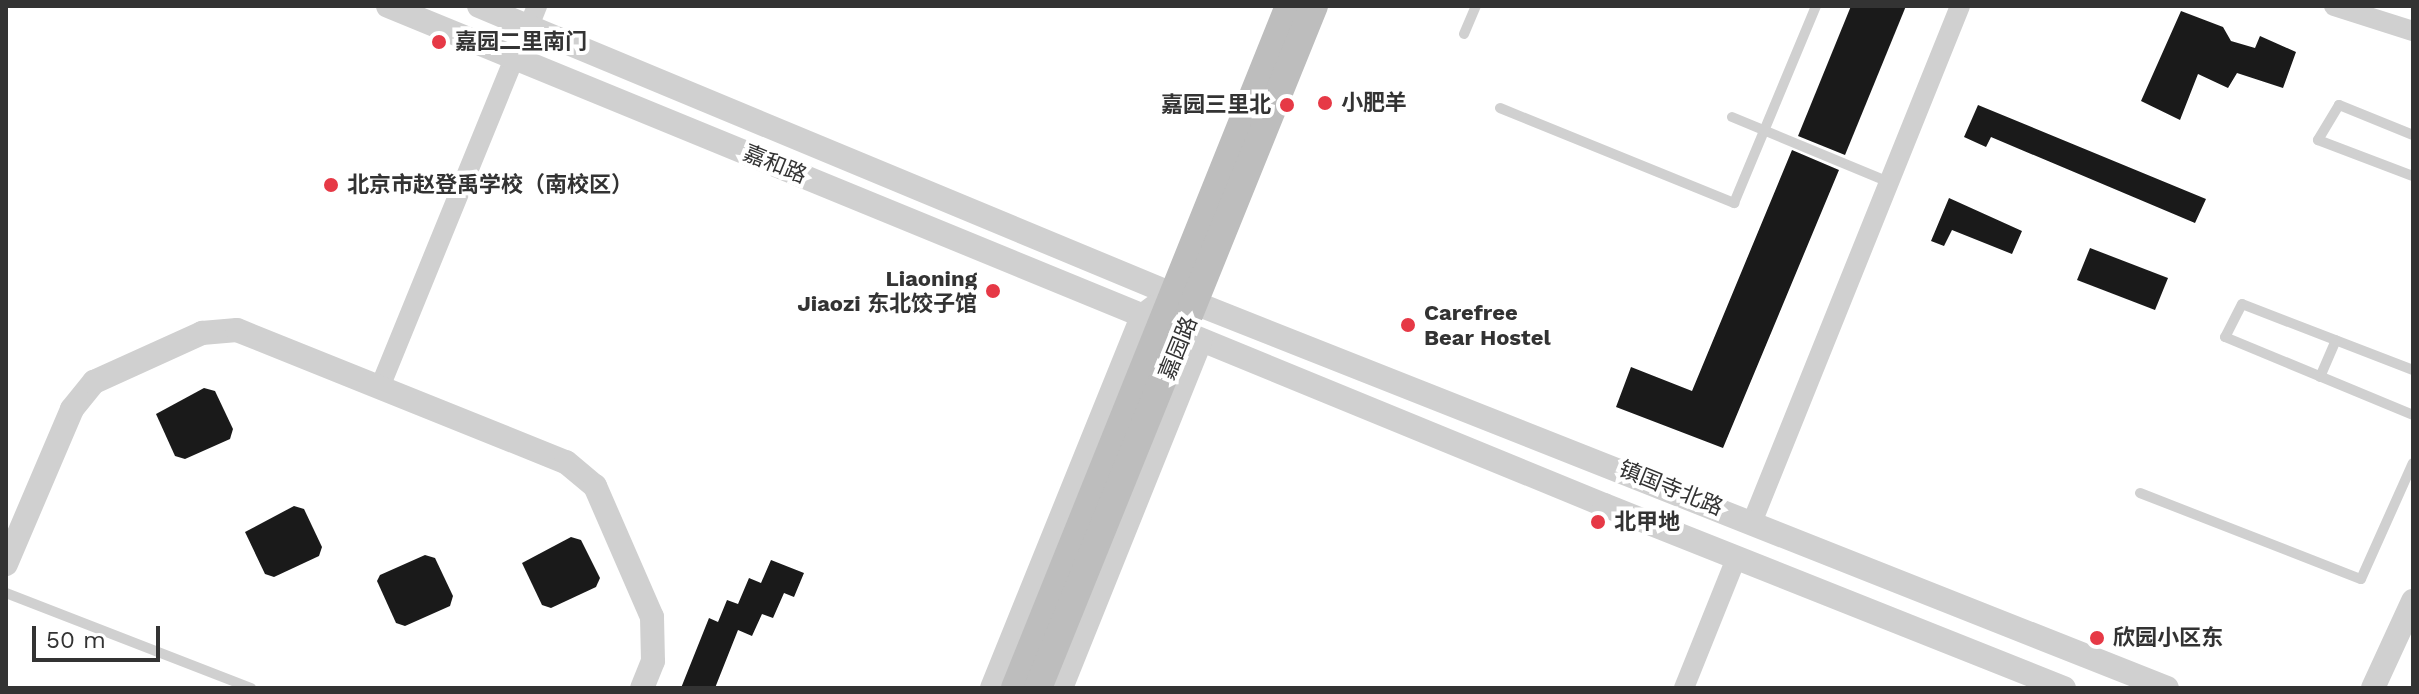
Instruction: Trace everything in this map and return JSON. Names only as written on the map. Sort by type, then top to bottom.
[{"type":"main road","name":"嘉园路","points":[[1184,299],[1289,6]]},
{"type":"main road","name":"嘉园路","points":[[1184,299],[1314,6]]},
{"type":"main road","points":[[1172,328],[1184,299]]},
{"type":"main road","name":"嘉园路","points":[[1015,688],[1172,328]]},
{"type":"main road","name":"嘉园路","points":[[1038,688],[1172,328]]},
{"type":"street","name":"嘉和路","points":[[388,6],[1172,328]]},
{"type":"street","name":"嘉和路","points":[[479,6],[533,16],[1184,299]]},
{"type":"street","points":[[1753,520],[1960,6]]},
{"type":"street","points":[[2334,6],[2413,31]]},
{"type":"street","points":[[380,387],[515,57]]},
{"type":"street","name":"镇国寺北路","points":[[1184,299],[1753,520],[2167,688]]},
{"type":"street","points":[[992,688],[1172,328]]},
{"type":"street","points":[[1061,688],[1172,328]]},
{"type":"street","name":"镇国寺北路","points":[[1172,328],[2064,688]]},
{"type":"street","points":[[6,564],[72,409],[94,382],[202,333],[237,330],[566,462],[595,486],[652,617],[653,661],[642,688]]},
{"type":"street","points":[[1684,688],[1737,556]]},
{"type":"street","points":[[2373,688],[2413,601]]},
{"type":"lane","points":[[1464,34],[1476,6]]},
{"type":"lane","points":[[1500,108],[1734,203],[1812,7]]},
{"type":"lane","points":[[2412,173],[2318,140],[2339,105],[2413,135]]},
{"type":"lane","points":[[1732,117],[1889,182]]},
{"type":"lane","points":[[2413,370],[2242,304],[2225,337],[2413,415]]},
{"type":"lane","points":[[2320,377],[2336,340]]},
{"type":"lane","points":[[2140,493],[2361,579],[2413,463]]},
{"type":"lane","points":[[6,593],[251,688]]},
{"type":"building","points":[[1851,6],[1906,6],[1845,155],[1798,136]]},
{"type":"building","points":[[2181,11],[2223,27],[2231,41],[2255,48],[2260,36],[2296,52],[2283,88],[2237,73],[2228,88],[2198,74],[2180,120],[2141,101]]},
{"type":"building","points":[[1978,105],[2206,199],[2195,223],[1991,137],[1986,147],[1964,137]]},
{"type":"building","points":[[1792,150],[1839,170],[1723,448],[1616,407],[1631,367],[1692,391]]},
{"type":"building","points":[[1949,198],[2022,231],[2012,254],[1952,230],[1944,246],[1931,241]]},
{"type":"building","points":[[2090,248],[2168,278],[2155,310],[2077,280]]},
{"type":"building","points":[[204,388],[215,391],[233,429],[230,439],[185,459],[175,456],[156,414]]},
{"type":"building","points":[[294,506],[304,509],[322,547],[319,556],[274,577],[265,574],[245,532]]},
{"type":"building","points":[[571,537],[581,540],[600,578],[596,587],[551,608],[542,605],[522,563]]},
{"type":"building","points":[[425,555],[435,558],[453,596],[450,606],[405,626],[396,623],[377,581],[380,575]]},
{"type":"building","points":[[771,560],[804,573],[794,597],[784,593],[773,618],[762,614],[752,636],[738,630],[715,688],[681,688],[709,618],[718,622],[727,600],[738,604],[749,578],[761,583]]},
{"type":"place","name":"嘉园二里南门","points":[[439,42]]},
{"type":"place","name":"小肥羊","points":[[1325,103]]},
{"type":"place","name":"嘉园三里北","points":[[1287,105]]},
{"type":"place","name":"北京市赵登禹学校（南校区）","points":[[331,185]]},
{"type":"place","name":"Liaoning Jiaozi 东北饺子馆","points":[[993,291]]},
{"type":"place","name":"Carefree Bear Hostel","points":[[1408,325]]},
{"type":"place","name":"北甲地","points":[[1598,522]]},
{"type":"place","name":"欣园小区东","points":[[2097,638]]}]
